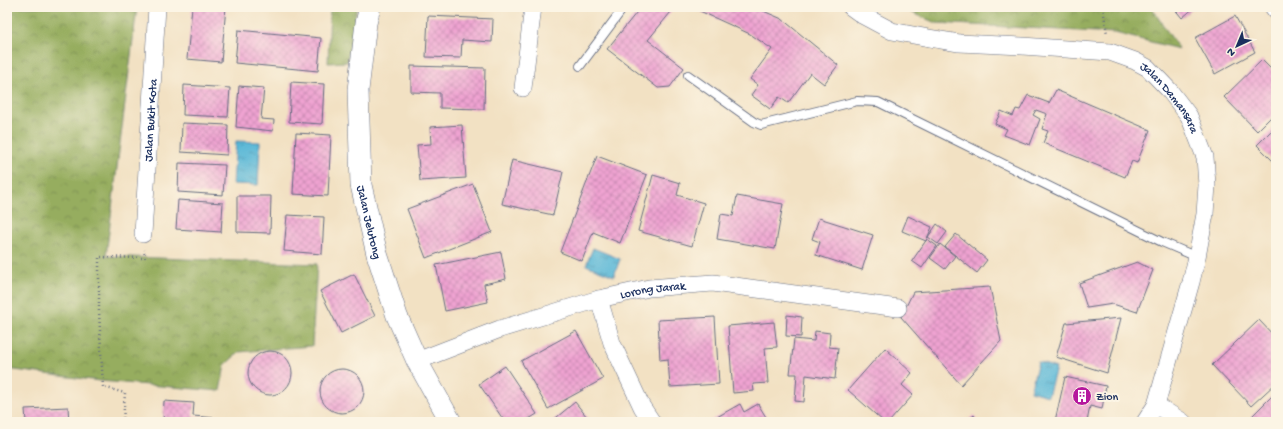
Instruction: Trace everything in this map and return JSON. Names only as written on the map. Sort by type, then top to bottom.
[{"type":"street","name":"Jalan Bukit Kota","points":[[143,234],[156,7]]},
{"type":"street","name":"Jalan Jelutong","points":[[370,7],[366,23],[358,90],[361,185],[377,254],[397,316],[417,361],[451,422]]},
{"type":"street","points":[[523,88],[533,7]]},
{"type":"street","name":"Jalan Damansara","points":[[851,7],[862,15],[892,31],[929,38],[959,42],[1110,52],[1135,61],[1148,68],[1169,90],[1189,116],[1205,157],[1207,185],[1205,214],[1191,282],[1156,405],[1145,422]]},
{"type":"street","points":[[1273,7],[1276,11]]},
{"type":"street","name":"Lorong Jarak","points":[[417,361],[500,329],[599,299],[649,288],[714,283],[898,308]]},
{"type":"street","points":[[599,299],[612,343],[642,407],[652,422]]},
{"type":"street","points":[[1156,405],[1183,422]]},
{"type":"lane","points":[[580,66],[624,7]]},
{"type":"lane","points":[[688,75],[754,122],[761,125],[857,101],[878,102],[1162,242],[1197,257]]},
{"type":"path","points":[[1103,7],[1110,52]]},
{"type":"path","points":[[123,422],[125,393],[103,387],[99,311],[99,257],[145,258],[143,234]]},
{"type":"green space","points":[[7,7],[137,7],[106,256],[317,264],[312,346],[239,352],[225,365],[220,391],[100,381],[7,369]]},
{"type":"green space","points":[[330,7],[357,7],[347,62],[328,63]]},
{"type":"green space","points":[[899,7],[1151,7],[1179,49],[1115,33],[936,23]]},
{"type":"water","points":[[236,141],[260,142],[258,185],[233,184]]},
{"type":"water","points":[[593,248],[620,259],[614,276],[586,265]]},
{"type":"water","points":[[1038,362],[1056,368],[1048,396],[1030,391]]},
{"type":"building","points":[[192,7],[226,7],[221,62],[187,59]]},
{"type":"building","points":[[605,7],[614,7],[610,11]]},
{"type":"building","points":[[641,7],[675,7],[648,40],[684,68],[670,87],[658,88],[607,49]]},
{"type":"building","points":[[691,7],[754,7],[782,19],[838,65],[824,84],[810,73],[788,103],[779,97],[770,109],[751,95],[758,85],[750,79],[772,49],[750,34]]},
{"type":"building","points":[[1173,7],[1195,7],[1182,18]]},
{"type":"building","points":[[428,16],[493,19],[492,42],[462,40],[461,58],[426,57]]},
{"type":"building","points":[[1235,16],[1255,52],[1215,74],[1195,38]]},
{"type":"building","points":[[238,30],[321,38],[318,71],[235,63]]},
{"type":"building","points":[[1262,60],[1276,74],[1276,112],[1257,131],[1224,97]]},
{"type":"building","points":[[411,66],[485,68],[484,109],[440,108],[440,93],[411,92]]},
{"type":"building","points":[[291,82],[324,84],[322,124],[289,122]]},
{"type":"building","points":[[184,85],[230,88],[228,117],[183,115]]},
{"type":"building","points":[[239,86],[264,88],[261,119],[274,120],[273,131],[236,127]]},
{"type":"building","points":[[1056,90],[1150,130],[1137,163],[1132,161],[1125,177],[1043,143],[1048,131],[1042,129],[1047,114],[1036,110],[1033,115],[1040,119],[1030,145],[1004,135],[1007,129],[995,124],[1001,111],[1013,116],[1016,109],[1020,110],[1028,95],[1049,103]]},
{"type":"building","points":[[182,123],[228,125],[227,155],[181,152]]},
{"type":"building","points":[[462,125],[466,178],[420,181],[417,145],[431,144],[430,127]]},
{"type":"building","points":[[1276,126],[1276,164],[1257,145]]},
{"type":"building","points":[[296,133],[331,135],[328,196],[293,194]]},
{"type":"building","points":[[597,156],[647,175],[620,243],[593,232],[582,261],[560,252]]},
{"type":"building","points":[[512,160],[563,172],[553,215],[502,204]]},
{"type":"building","points":[[179,163],[225,165],[223,195],[178,192]]},
{"type":"building","points":[[653,175],[680,183],[677,195],[704,203],[692,246],[638,231]]},
{"type":"building","points":[[473,184],[492,232],[426,258],[407,209]]},
{"type":"building","points":[[237,196],[271,196],[270,233],[237,232]]},
{"type":"building","points":[[737,196],[783,204],[775,249],[717,239],[721,214],[733,216]]},
{"type":"building","points":[[178,200],[223,203],[221,232],[176,229]]},
{"type":"building","points":[[287,215],[324,217],[322,254],[284,251]]},
{"type":"building","points":[[908,216],[932,227],[926,241],[902,231]]},
{"type":"building","points":[[819,218],[873,235],[862,270],[816,255],[820,242],[812,239]]},
{"type":"building","points":[[937,224],[947,232],[938,244],[928,237]]},
{"type":"building","points":[[956,234],[987,260],[977,273],[945,247]]},
{"type":"building","points":[[927,239],[937,246],[922,268],[912,261]]},
{"type":"building","points":[[940,244],[955,256],[945,269],[930,258]]},
{"type":"building","points":[[501,252],[506,279],[484,284],[488,302],[445,311],[436,265]]},
{"type":"building","points":[[1137,262],[1153,270],[1137,312],[1113,304],[1087,308],[1079,283]]},
{"type":"building","points":[[354,274],[375,316],[341,333],[320,291]]},
{"type":"building","points":[[990,287],[1001,341],[961,385],[901,317],[913,292]]},
{"type":"building","points":[[787,315],[802,317],[801,337],[786,336]]},
{"type":"building","points":[[715,317],[719,384],[670,387],[668,359],[660,360],[658,320]]},
{"type":"building","points":[[1121,318],[1107,373],[1056,357],[1066,323]]},
{"type":"building","points":[[1259,320],[1276,338],[1276,383],[1251,406],[1212,365]]},
{"type":"building","points":[[774,322],[777,347],[765,348],[768,383],[753,384],[754,391],[733,393],[728,326]]},
{"type":"building","points":[[576,331],[603,379],[548,409],[521,361]]},
{"type":"building","points":[[815,331],[830,333],[829,347],[838,348],[835,379],[806,375],[804,402],[795,401],[797,374],[790,374],[794,339],[814,341]]},
{"type":"building","points":[[885,348],[912,373],[902,385],[913,395],[889,422],[884,422],[848,390]]},
{"type":"building","points":[[266,351],[274,351],[286,357],[292,369],[292,377],[286,389],[274,395],[266,395],[254,389],[248,377],[248,369],[254,357]]},
{"type":"building","points":[[505,366],[537,414],[524,422],[505,422],[479,384]]},
{"type":"building","points":[[338,369],[346,369],[358,375],[364,387],[364,395],[358,407],[346,413],[338,413],[326,407],[320,395],[320,387],[326,375]]},
{"type":"building","name":"Zion","points":[[1065,377],[1106,386],[1102,409],[1090,406],[1087,422],[1055,421]]},
{"type":"building","points":[[1276,392],[1276,422],[1256,422],[1251,417]]},
{"type":"building","points":[[164,401],[194,403],[193,416],[216,418],[216,422],[163,422]]},
{"type":"building","points":[[575,402],[591,422],[551,422]]},
{"type":"building","points":[[740,404],[744,412],[758,404],[769,422],[708,422]]},
{"type":"building","points":[[68,407],[69,422],[26,422],[25,409]]},
{"type":"building","points":[[974,415],[978,422],[966,422]]},
{"type":"place","name":"Zion","points":[[1082,396]]}]
